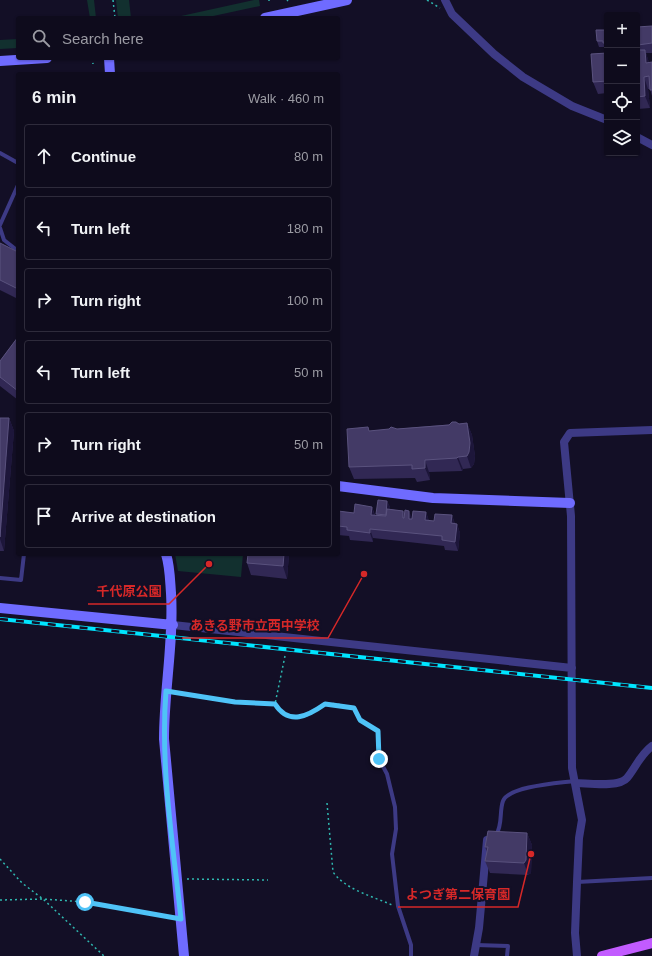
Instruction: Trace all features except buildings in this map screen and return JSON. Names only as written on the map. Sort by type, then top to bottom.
[{"type":"main road","points":[[602,956],[652,943]]},
{"type":"street","points":[[274,16],[347,0]]},
{"type":"street","points":[[445,0],[452,14],[494,54],[523,77],[572,106],[604,119]]},
{"type":"street","points":[[0,61],[16,60]]},
{"type":"street","points":[[109,60],[110,72]]},
{"type":"street","points":[[640,138],[651,144]]},
{"type":"street","points":[[576,956],[575,933],[577,882],[579,838],[582,820],[572,768],[570,503],[564,442],[570,433],[652,430]]},
{"type":"street","points":[[340,486],[433,498],[570,503]]},
{"type":"street","points":[[167,556],[170,569],[173,625],[166,691],[164,740],[184,956]]},
{"type":"street","points":[[0,608],[572,668]]},
{"type":"street","points":[[574,782],[618,784],[626,780],[643,752],[652,746]]},
{"type":"street","points":[[474,956],[487,840]]},
{"type":"lane","points":[[0,153],[16,162]]},
{"type":"lane","points":[[16,189],[1,219],[0,226],[4,240],[16,249]]},
{"type":"lane","points":[[0,578],[21,580],[24,556]]},
{"type":"lane","points":[[379,759],[387,774],[395,807],[396,829],[392,854],[399,908],[411,944],[411,956]]},
{"type":"lane","points":[[487,840],[494,837],[500,827],[503,801],[506,797],[531,786],[574,782]]},
{"type":"lane","points":[[577,882],[652,878]]},
{"type":"lane","points":[[476,945],[508,946],[507,956]]},
{"type":"path","points":[[113,0],[115,16]]},
{"type":"path","points":[[92,60],[93,64]]},
{"type":"path","points":[[285,656],[275,704],[281,713],[290,716],[303,717],[325,704],[354,708],[360,720],[378,731],[379,759]]},
{"type":"path","points":[[166,691],[235,702],[275,704]]},
{"type":"path","points":[[327,803],[333,872],[339,880],[349,887],[399,908]]},
{"type":"path","points":[[0,859],[22,883],[43,899],[104,956]]},
{"type":"path","points":[[177,879],[268,880]]},
{"type":"path","points":[[0,900],[43,899],[85,902],[181,919]]},
{"type":"green space","points":[[87,0],[94,0],[96,16],[90,16]]},
{"type":"green space","points":[[116,0],[129,0],[131,16],[118,16]]},
{"type":"green space","points":[[254,0],[259,0],[260,6],[213,16],[181,16]]},
{"type":"green space","points":[[16,39],[16,48],[0,49],[0,40]]},
{"type":"green space","points":[[175,556],[243,556],[241,577],[178,571]]},
{"type":"railway","points":[[0,619],[652,688]]},
{"type":"place","name":"千代原公園","points":[[209,564]]},
{"type":"place","name":"あきる野市立西中学校","points":[[364,574]]},
{"type":"place","name":"よつぎ第二保育園","points":[[531,854]]},
{"type":"route","points":[[85,902],[181,919],[165,758],[164,717],[166,691],[220,701],[275,704],[281,713],[290,716],[303,717],[325,704],[335,704],[354,708],[360,720],[378,731],[379,759]]}]
